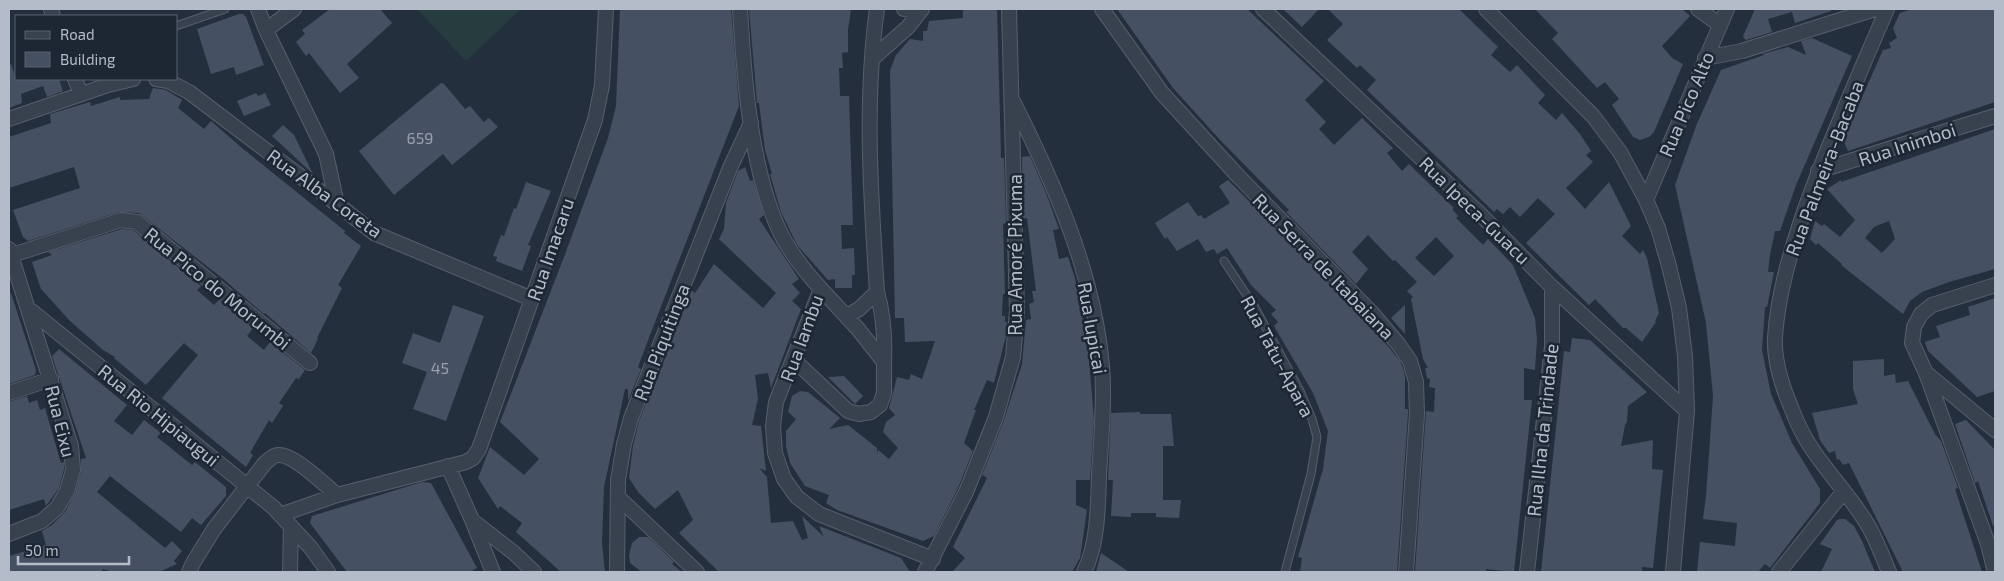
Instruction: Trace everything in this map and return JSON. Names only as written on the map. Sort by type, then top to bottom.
[{"type":"street","points":[[258,9],[266,30],[326,154],[337,204]]},
{"type":"street","points":[[266,30],[294,9]]},
{"type":"street","name":"Rua Imacaru","points":[[280,515],[337,495],[466,462],[473,458],[479,449],[595,120],[602,85],[606,9]]},
{"type":"street","name":"Rua Iambu","points":[[740,9],[751,123],[757,160],[772,210],[784,241],[821,289],[776,402],[773,426],[775,453],[784,479],[797,497],[819,514],[933,559]]},
{"type":"street","points":[[794,360],[848,411],[859,414],[871,412],[880,405],[884,393],[885,333],[883,312],[877,292],[869,161],[872,59],[877,9]]},
{"type":"street","points":[[904,9],[921,11]]},
{"type":"street","name":"Rua Amoré Pixuma","points":[[925,572],[966,492],[996,417],[1013,357],[1017,311],[1009,9]]},
{"type":"street","name":"Rua Serra de Itabaiana","points":[[1102,9],[1162,93],[1239,177],[1372,313],[1400,345],[1410,361],[1416,382],[1417,414],[1406,572]]},
{"type":"street","name":"Rua Ipeca-Guacu","points":[[1263,9],[1478,212],[1552,287],[1687,411]]},
{"type":"street","points":[[1486,9],[1593,116],[1620,152],[1646,200],[1658,228],[1670,266],[1679,308],[1687,411],[1673,572]]},
{"type":"street","points":[[1698,9],[1720,25]]},
{"type":"street","name":"Rua Pico Alto","points":[[1646,200],[1727,9]]},
{"type":"street","points":[[1705,58],[1742,52],[1875,9]]},
{"type":"street","name":"Rua Palmeira-Bacaba","points":[[1887,9],[1818,171],[1790,255],[1780,304],[1776,345],[1783,389],[1807,441],[1869,527],[1882,553],[1888,572]]},
{"type":"street","points":[[872,59],[908,28],[921,11]]},
{"type":"street","points":[[75,80],[81,94]]},
{"type":"street","points":[[9,119],[81,94],[130,80]]},
{"type":"street","name":"Rua Alba Coreta","points":[[162,80],[168,81],[189,92],[374,233],[532,299]]},
{"type":"street","name":"Rua Iupicai","points":[[1011,96],[1038,152],[1078,252],[1098,332],[1102,370],[1100,470],[1096,528],[1089,563],[1084,572]]},
{"type":"street","name":"Rua Inimboi","points":[[1818,171],[1995,116]]},
{"type":"street","name":"Rua Piquitinga","points":[[617,572],[618,480],[624,444],[631,418],[730,168],[751,123]]},
{"type":"street","points":[[305,180],[320,173],[326,154]]},
{"type":"street","name":"Rua Pico do Morumbi","points":[[10,253],[121,220],[137,222],[310,363]]},
{"type":"street","points":[[10,253],[29,309]]},
{"type":"street","points":[[1995,285],[1932,304],[1921,314],[1914,328],[1912,343],[1926,373],[1988,544],[1995,572]]},
{"type":"street","name":"Rua Ilha da Trindade","points":[[1527,572],[1552,347],[1552,287]]},
{"type":"street","points":[[821,289],[866,338],[884,362]]},
{"type":"street","points":[[847,316],[870,300],[877,292]]},
{"type":"street","name":"Rua Eixu","points":[[9,534],[42,520],[57,508],[67,491],[73,470],[71,446],[29,309]]},
{"type":"street","name":"Rua Rio Hipiaugui","points":[[29,309],[280,515],[311,548],[328,572]]},
{"type":"street","points":[[1926,373],[1995,430]]},
{"type":"street","points":[[9,393],[51,378]]},
{"type":"street","points":[[189,572],[192,563],[246,486],[265,463],[274,456],[279,454],[286,456],[298,463],[337,495]]},
{"type":"street","points":[[448,466],[493,572]]},
{"type":"street","points":[[1779,572],[1844,491]]},
{"type":"street","points":[[618,497],[697,572]]},
{"type":"street","points":[[472,520],[514,553],[534,572]]},
{"type":"street","points":[[290,572],[291,526]]},
{"type":"lane","points":[[178,25],[225,9]]},
{"type":"lane","name":"Rua Tatu-Apara","points":[[1224,261],[1254,306],[1300,391],[1312,419],[1317,437],[1311,474],[1285,572]]},
{"type":"green space","points":[[417,9],[521,9],[466,61]]},
{"type":"building","points":[[330,9],[380,9],[392,23],[347,64],[359,78],[340,93],[309,53],[306,56],[296,42],[305,34],[302,30]]},
{"type":"building","points":[[620,9],[731,9],[739,106],[650,335],[638,367],[641,369],[628,401],[628,389],[625,389],[604,487],[602,543],[605,572],[561,572],[516,532],[522,523],[500,506],[498,509],[478,478],[490,447],[524,475],[539,459],[500,422],[608,138],[616,106]]},
{"type":"building","points":[[749,9],[851,9],[848,30],[848,52],[842,53],[843,68],[839,68],[840,96],[849,96],[853,225],[841,225],[842,249],[854,248],[855,275],[852,275],[852,288],[835,288],[835,279],[828,280],[797,245],[781,212],[770,174],[772,174],[765,150],[759,103],[757,103]]},
{"type":"building","points":[[963,9],[997,9],[1001,158],[1004,158],[1006,223],[1003,224],[1005,294],[1003,294],[1002,316],[1005,316],[1005,322],[1007,322],[1006,336],[994,383],[987,380],[974,410],[976,410],[964,443],[973,451],[958,488],[934,536],[923,541],[837,510],[826,503],[829,495],[805,486],[790,463],[786,446],[786,431],[796,419],[788,412],[792,396],[800,391],[808,392],[840,418],[829,429],[848,425],[877,448],[877,454],[878,450],[889,459],[898,448],[883,432],[886,422],[895,415],[889,408],[897,377],[909,380],[911,374],[922,379],[935,341],[905,342],[904,318],[895,318],[890,70],[896,55],[910,39],[923,41],[923,31],[927,31],[929,21],[963,18]]},
{"type":"building","points":[[1117,9],[1247,9],[1324,81],[1305,100],[1326,122],[1319,129],[1334,145],[1362,118],[1393,148],[1387,153],[1402,171],[1409,164],[1454,208],[1452,209],[1458,216],[1456,218],[1483,245],[1488,239],[1513,265],[1535,318],[1537,339],[1535,370],[1524,368],[1524,400],[1532,400],[1514,572],[1486,569],[1486,572],[1415,572],[1426,411],[1434,412],[1435,388],[1429,387],[1430,379],[1427,378],[1425,368],[1428,368],[1423,359],[1411,299],[1413,297],[1407,291],[1417,282],[1368,235],[1352,252],[1368,269],[1356,284],[1286,212],[1289,210],[1222,142],[1173,88]],"holes":[[[1436,237],[1454,256],[1434,276],[1415,258]]]},
{"type":"building","points":[[1283,9],[1319,9],[1302,27]]},
{"type":"building","points":[[1328,9],[1459,9],[1498,47],[1491,55],[1510,72],[1517,65],[1545,95],[1538,103],[1556,120],[1562,113],[1580,134],[1591,151],[1586,155],[1593,162],[1566,188],[1585,209],[1609,182],[1631,226],[1622,236],[1640,254],[1643,250],[1647,258],[1659,313],[1656,322],[1642,342],[1626,328],[1623,328],[1595,299],[1589,305],[1526,243],[1555,214],[1538,198],[1520,217],[1510,207],[1503,214],[1497,209],[1494,212],[1367,90],[1376,80],[1360,65],[1357,68],[1327,40],[1343,24]]},
{"type":"building","points":[[1535,9],[1682,9],[1690,16],[1662,46],[1672,58],[1683,64],[1654,132],[1649,137],[1640,140],[1633,137],[1612,105],[1619,99],[1605,82],[1597,88],[1552,39],[1558,33]]},
{"type":"building","points":[[1755,9],[1831,9],[1831,11],[1795,23],[1792,12],[1768,19],[1772,32],[1746,40],[1743,37]]},
{"type":"building","points":[[1912,9],[1995,9],[1995,102],[1848,151],[1843,140],[1883,50],[1891,48],[1889,43],[1897,38],[1893,28],[1900,13]]},
{"type":"building","points":[[243,14],[246,17],[264,65],[236,75],[234,67],[211,74],[197,29]]},
{"type":"building","points":[[1812,38],[1852,56],[1796,185],[1780,231],[1775,231],[1768,272],[1774,272],[1767,307],[1765,307],[1762,350],[1771,394],[1792,443],[1820,489],[1820,503],[1770,568],[1765,564],[1758,572],[1697,572],[1700,542],[1735,546],[1737,523],[1703,519],[1713,396],[1706,323],[1675,185],[1696,126],[1721,70],[1764,55],[1762,54],[1788,47],[1806,55],[1801,41]]},
{"type":"building","points":[[11,64],[15,80],[59,80],[63,91],[47,97],[43,86],[21,94],[22,103],[9,108],[9,65]]},
{"type":"building","points":[[441,83],[444,84],[465,109],[470,106],[484,122],[489,118],[498,127],[452,165],[443,154],[394,195],[359,151]]},
{"type":"building","points":[[153,88],[166,90],[182,100],[178,108],[204,129],[211,121],[361,246],[338,285],[342,288],[311,353],[222,278],[139,213],[119,212],[28,241],[23,237],[13,210],[80,188],[74,167],[9,188],[9,137],[51,123],[50,114],[90,102],[91,106],[120,97],[120,100],[149,99]]},
{"type":"building","points":[[256,93],[258,96],[265,93],[271,105],[244,116],[237,101]]},
{"type":"building","points":[[283,125],[294,135],[313,174],[272,136]]},
{"type":"building","points":[[1995,129],[1995,269],[1922,292],[1910,301],[1903,314],[1841,265],[1818,243],[1816,245],[1810,239],[1815,221],[1822,226],[1824,224],[1840,237],[1855,220],[1827,189],[1841,180],[1841,182]],"holes":[[[1889,221],[1895,239],[1882,253],[1865,238],[1874,227]]]},
{"type":"building","points":[[1030,156],[1059,229],[1053,230],[1059,259],[1068,257],[1075,278],[1088,347],[1094,420],[1090,480],[1076,480],[1076,505],[1087,510],[1080,558],[1072,572],[952,572],[965,558],[953,547],[987,478],[983,475],[981,478],[1004,420],[1022,364],[1026,320],[1031,319],[1029,304],[1034,302],[1032,291],[1036,291],[1027,218],[1023,219],[1022,157]]},
{"type":"building","points":[[745,167],[750,181],[753,180],[764,215],[759,219],[799,279],[792,284],[800,293],[792,301],[801,309],[771,388],[768,373],[755,375],[758,399],[752,425],[761,426],[766,471],[759,468],[767,477],[771,523],[793,521],[802,540],[808,538],[802,516],[824,537],[819,526],[901,558],[910,572],[719,572],[679,533],[693,520],[678,490],[655,509],[638,492],[629,478],[633,446],[639,421],[691,290],[695,293],[714,264],[763,308],[776,293],[719,239],[724,229],[726,203],[738,171]]},
{"type":"building","points":[[1228,180],[1353,306],[1400,361],[1405,377],[1405,409],[1408,409],[1408,414],[1397,572],[1300,572],[1302,558],[1298,557],[1323,469],[1328,431],[1313,393],[1274,326],[1278,322],[1271,314],[1276,310],[1251,285],[1227,248],[1217,254],[1214,249],[1206,252],[1198,239],[1177,251],[1167,237],[1165,239],[1155,223],[1188,202],[1198,216],[1201,215],[1204,219],[1230,203],[1219,186]]},
{"type":"building","points":[[526,182],[551,191],[528,245],[531,246],[522,271],[496,261],[497,257],[493,256],[501,235],[504,236]]},
{"type":"building","points":[[122,229],[133,230],[201,286],[197,290],[214,305],[219,300],[253,328],[247,336],[264,350],[270,342],[305,370],[299,379],[296,378],[279,403],[283,406],[272,423],[269,420],[250,453],[253,455],[246,467],[162,398],[198,355],[184,343],[146,385],[69,320],[41,289],[32,262],[52,255],[48,252]]},
{"type":"building","points":[[11,293],[36,370],[35,375],[9,384],[9,294]]},
{"type":"building","points":[[1995,298],[1995,391],[1977,397],[1928,351],[1925,342],[1940,337],[1936,326],[1970,315],[1968,307]]},
{"type":"building","points":[[453,305],[484,316],[446,421],[413,409],[427,372],[402,363],[413,333],[440,343]]},
{"type":"building","points":[[1405,305],[1405,334],[1391,318]]},
{"type":"building","points":[[1572,338],[1590,340],[1647,392],[1628,406],[1627,422],[1621,446],[1653,440],[1652,469],[1663,470],[1653,568],[1642,567],[1642,572],[1541,572],[1564,351],[1570,352]]},
{"type":"building","points":[[59,349],[127,405],[114,421],[132,435],[144,420],[161,433],[157,437],[192,465],[195,462],[226,487],[226,496],[201,525],[192,518],[181,532],[110,476],[97,492],[165,548],[172,541],[182,551],[174,561],[177,564],[159,572],[114,572],[103,569],[101,572],[9,572],[9,556],[46,545],[42,531],[52,525],[65,512],[75,493],[81,472],[81,459],[86,458],[52,356]]},
{"type":"building","points":[[1884,359],[1884,376],[1895,374],[1896,383],[1908,381],[1935,434],[1941,441],[1958,488],[1955,489],[1982,572],[1903,572],[1849,463],[1843,465],[1839,459],[1837,460],[1835,451],[1829,453],[1820,440],[1812,413],[1858,404],[1853,389],[1853,361]]},
{"type":"building","points":[[844,376],[863,396],[855,404],[828,377]]},
{"type":"building","points":[[27,396],[29,403],[37,400],[40,410],[45,408],[61,463],[64,462],[64,469],[59,488],[46,506],[44,499],[9,510],[9,402]]},
{"type":"building","points":[[1140,412],[1140,414],[1171,414],[1174,446],[1163,446],[1163,500],[1181,500],[1179,518],[1156,517],[1156,513],[1131,513],[1131,517],[1111,516],[1113,480],[1108,480],[1111,413]]},
{"type":"building","points":[[1966,420],[1995,450],[1995,525],[1993,526],[1978,481],[1975,483],[1955,424]]},
{"type":"building","points":[[422,482],[431,483],[477,568],[470,572],[347,572],[310,523],[312,516]]},
{"type":"building","points":[[1845,519],[1854,526],[1875,572],[1821,572],[1832,549],[1820,544],[1837,520]]},
{"type":"building","points":[[639,537],[648,537],[674,562],[672,564],[682,572],[642,572],[630,563],[629,555],[632,543]]},
{"type":"building","points":[[1101,553],[1129,572],[1096,572]]}]
